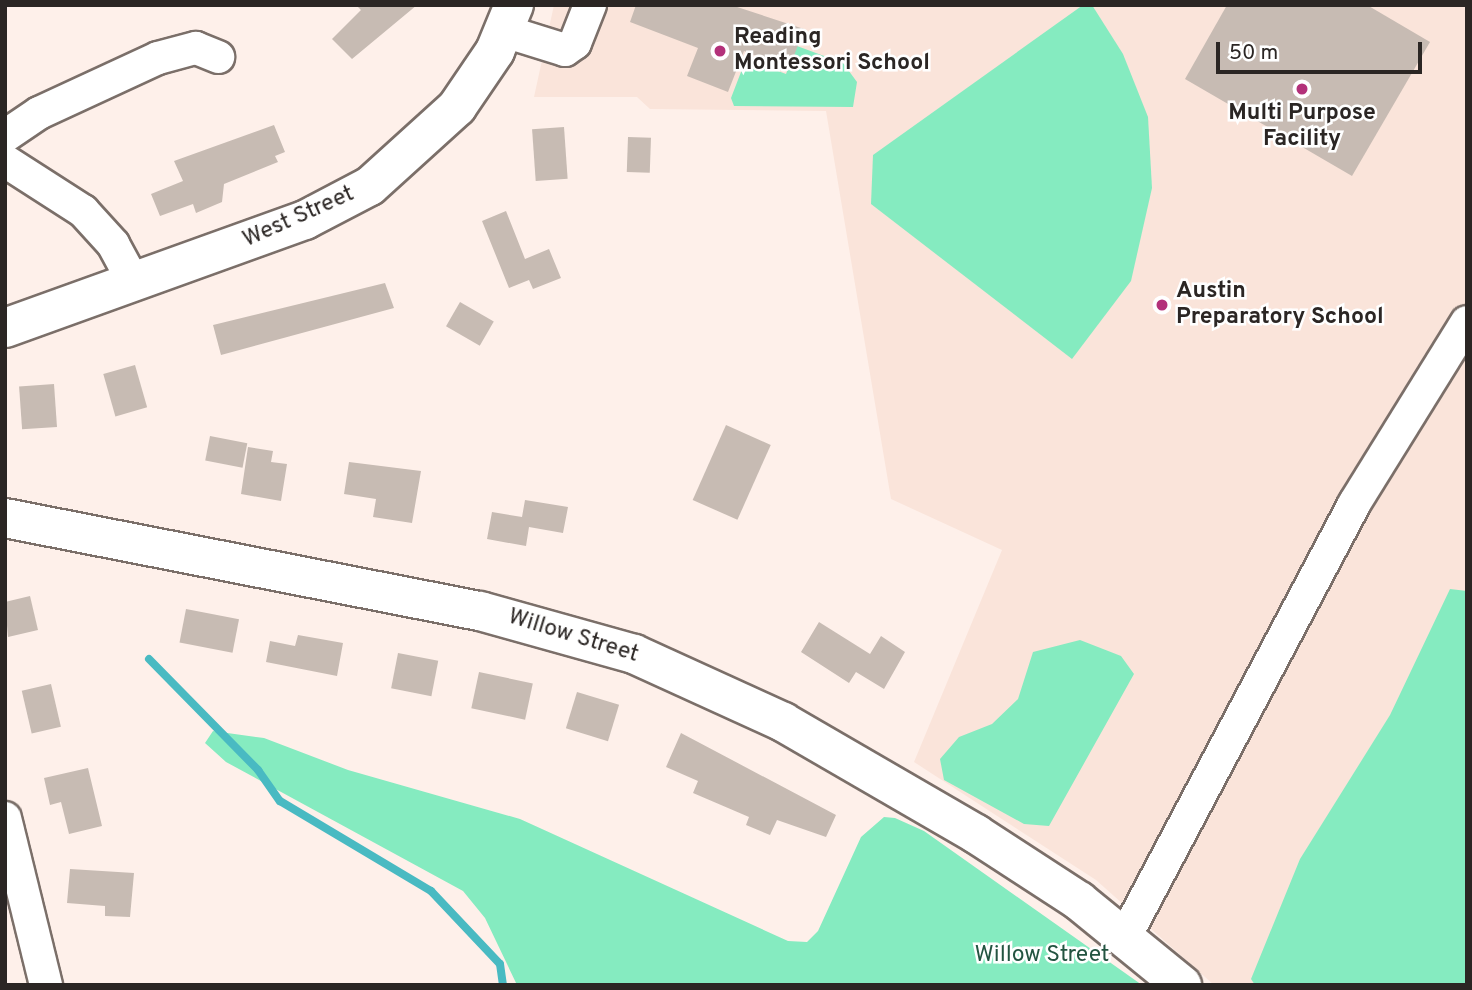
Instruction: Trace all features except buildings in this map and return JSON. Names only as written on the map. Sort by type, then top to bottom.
[{"type":"main road","name":"West Street","points":[[5,328],[306,220],[370,186],[433,135],[505,15]]},
{"type":"main road","name":"Willow Street","points":[[5,518],[480,611],[634,654],[842,755],[1025,864],[1126,935],[1182,985]]},
{"type":"street","points":[[505,15],[568,49],[590,5]]},
{"type":"street","points":[[5,136],[38,113],[158,58],[195,47],[218,57]]},
{"type":"street","points":[[5,161],[83,211],[113,244],[132,281]]},
{"type":"street","points":[[1126,935],[1354,504],[1467,322]]},
{"type":"street","points":[[5,818],[46,985]]},
{"type":"shaded area","name":"Austin Preparatory School","points":[[554,5],[1467,5],[1467,985],[1214,985],[1096,880],[914,762],[1002,550],[891,499],[826,111],[650,109],[637,97],[534,97]]},
{"type":"green space","points":[[1083,5],[1092,5],[1123,54],[1148,117],[1152,188],[1131,281],[1072,359],[871,204],[873,155]]},
{"type":"green space","points":[[797,46],[843,63],[857,82],[853,107],[734,106],[731,98],[746,59],[786,74]]},
{"type":"green space","points":[[1450,589],[1467,591],[1467,985],[1255,985],[1251,979],[1300,859],[1390,715]]},
{"type":"green space","points":[[1080,640],[1121,656],[1134,674],[1049,826],[1024,824],[944,780],[940,759],[959,737],[992,724],[1018,699],[1033,652]]},
{"type":"green space","points":[[213,731],[264,738],[348,770],[520,819],[788,941],[807,942],[818,931],[861,837],[884,817],[895,818],[924,831],[1142,985],[517,985],[485,918],[463,891],[226,762],[205,743]]},
{"type":"waterway","points":[[149,659],[258,770],[280,801],[431,891],[500,964],[503,985]]},
{"type":"place","name":"Reading Montessori School","points":[[720,51]]},
{"type":"place","name":"Multi Purpose Facility","points":[[1302,89]]},
{"type":"place","name":"Austin Preparatory School","points":[[1162,305]]}]
